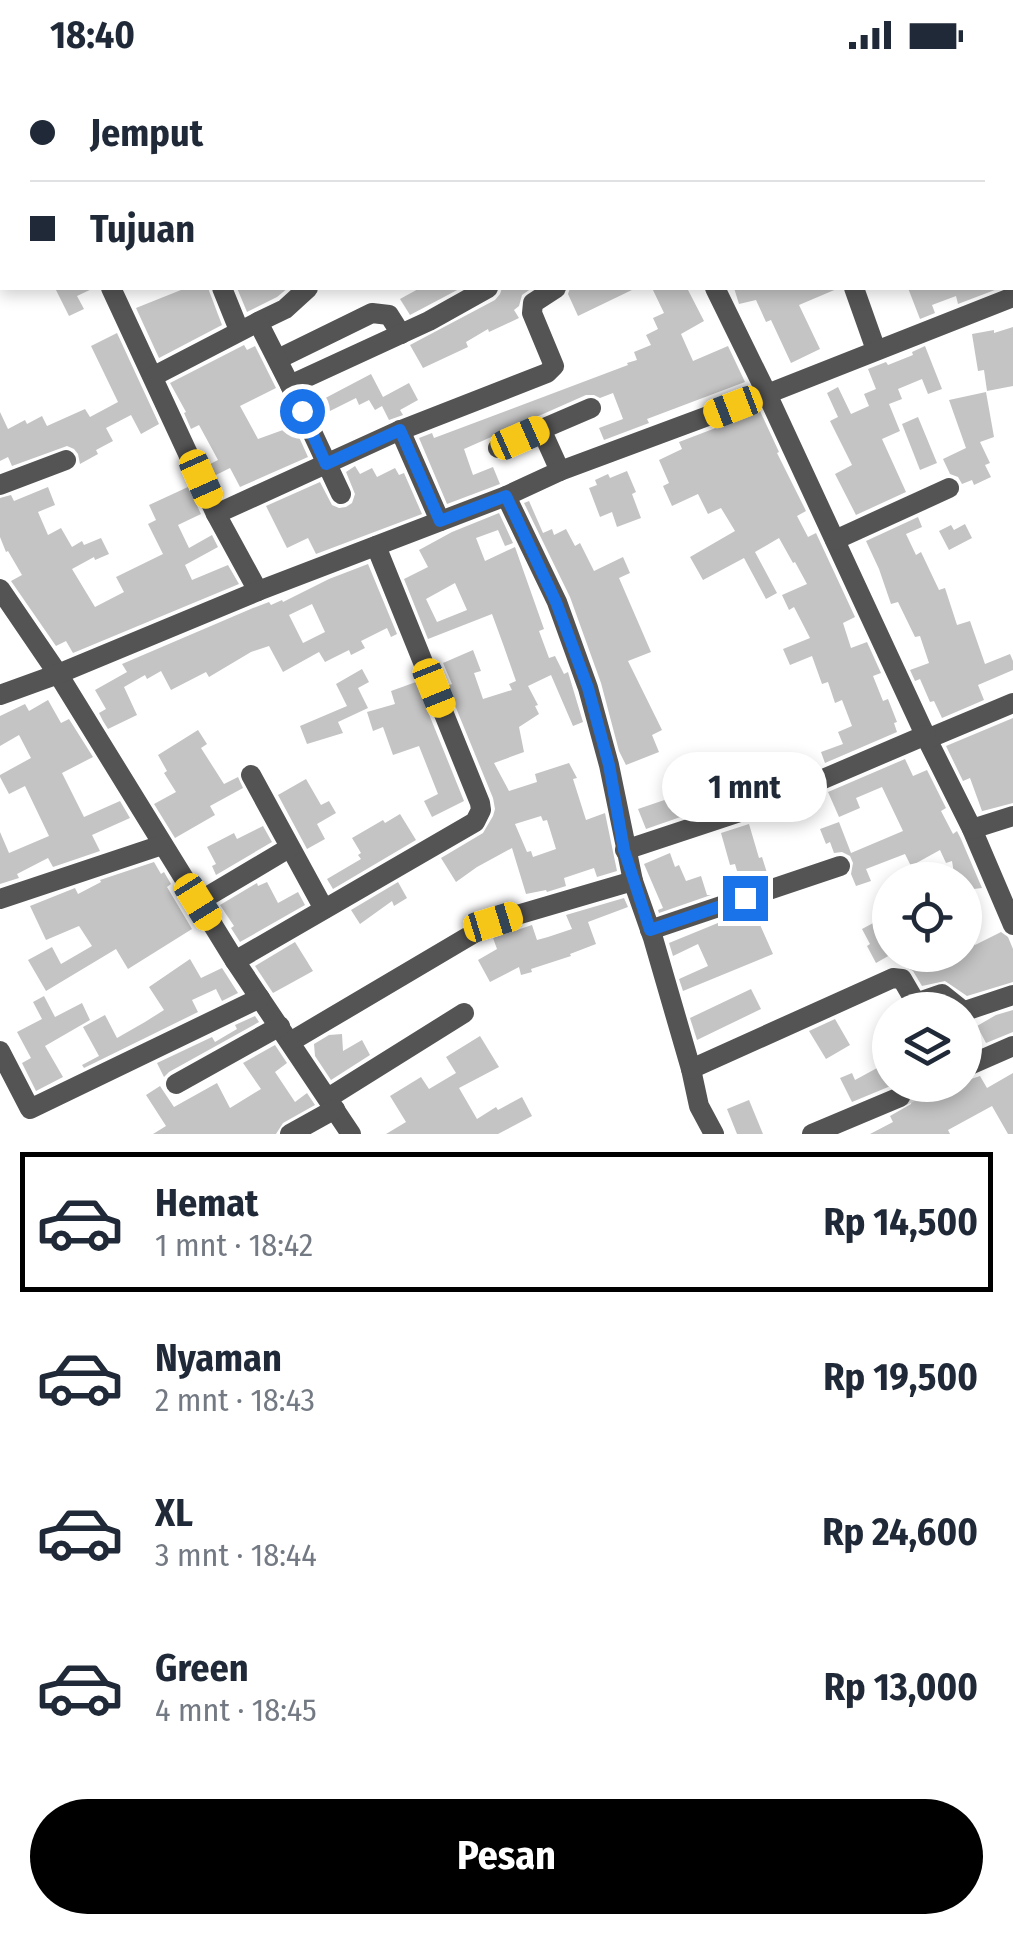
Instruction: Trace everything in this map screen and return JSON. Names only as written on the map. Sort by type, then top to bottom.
[{"type":"street","points":[[112,290],[216,514],[258,591]]},
{"type":"street","points":[[223,290],[248,326],[278,359],[341,494]]},
{"type":"street","points":[[154,376],[285,310],[306,290]]},
{"type":"street","points":[[290,385],[430,321],[484,290]]},
{"type":"street","points":[[216,514],[400,430],[547,373],[554,366],[532,313],[533,303],[553,290]]},
{"type":"street","points":[[715,290],[972,828],[1012,920]]},
{"type":"street","points":[[855,290],[876,350]]},
{"type":"street","points":[[0,695],[506,496],[560,471],[1013,297]]},
{"type":"street","points":[[278,359],[372,313],[388,315],[400,334]]},
{"type":"street","points":[[498,448],[591,408]]},
{"type":"street","points":[[541,429],[560,471]]},
{"type":"street","points":[[400,430],[440,521]]},
{"type":"street","points":[[0,485],[66,460]]},
{"type":"street","points":[[835,540],[948,488]]},
{"type":"street","points":[[506,496],[556,602],[588,688],[609,765],[624,850],[699,1106],[714,1134]]},
{"type":"street","points":[[235,961],[475,822],[480,810],[376,546]]},
{"type":"street","points":[[0,589],[58,674],[235,961],[351,1134]]},
{"type":"street","points":[[624,850],[767,804],[1013,703]]},
{"type":"street","points":[[251,775],[324,909]]},
{"type":"street","points":[[972,828],[1013,816]]},
{"type":"street","points":[[0,899],[162,845]]},
{"type":"street","points":[[198,902],[289,848]]},
{"type":"street","points":[[650,930],[840,866]]},
{"type":"street","points":[[176,1084],[285,1034],[493,922],[633,881]]},
{"type":"street","points":[[691,1069],[893,978],[902,979],[910,992]]},
{"type":"street","points":[[982,1005],[1013,995]]},
{"type":"street","points":[[0,1050],[30,1109],[260,998]]},
{"type":"street","points":[[290,1134],[464,1013]]},
{"type":"street","points":[[982,1060],[1013,1046]]},
{"type":"street","points":[[812,1134],[844,1128],[891,1102]]},
{"type":"building","points":[[56,290],[90,290],[77,296],[84,309],[69,316]]},
{"type":"building","points":[[181,290],[209,290],[222,325],[159,358],[136,308]]},
{"type":"building","points":[[238,290],[286,290],[277,297],[247,312]]},
{"type":"building","points":[[416,290],[457,290],[410,315],[400,299]]},
{"type":"building","points":[[501,290],[529,290],[514,310],[519,318],[489,332],[488,329],[466,342],[468,347],[423,368],[410,345]]},
{"type":"building","points":[[569,290],[632,290],[578,316]]},
{"type":"building","points":[[653,290],[688,290],[704,321],[681,334],[693,361],[728,346],[745,382],[647,419],[649,423],[604,440],[599,428],[623,419],[613,393],[600,398],[586,395],[464,449],[473,475],[493,467],[500,484],[447,504],[419,438],[432,433],[434,438],[628,365],[637,360],[634,352],[651,345],[646,335],[658,329],[653,318],[664,313]]},
{"type":"building","points":[[735,290],[834,290],[799,305],[820,349],[791,363],[771,320],[766,322],[756,300],[739,304]]},
{"type":"building","points":[[909,290],[995,290],[958,304],[956,296],[932,305],[935,313],[920,319]]},
{"type":"building","points":[[1013,327],[1013,386],[987,391],[984,370],[978,371],[972,334]]},
{"type":"building","points":[[117,333],[159,424],[141,434],[131,415],[106,428],[113,441],[80,464],[78,454],[67,446],[12,466],[8,457],[0,461],[0,412],[8,429],[42,416],[47,426],[85,409],[90,417],[118,402],[91,346]]},
{"type":"building","points":[[244,345],[247,350],[255,346],[276,388],[240,406],[258,439],[294,426],[308,457],[240,487],[230,468],[214,476],[208,465],[218,460],[199,425],[191,429],[170,383]]},
{"type":"building","points":[[925,346],[942,389],[928,394],[922,379],[898,389],[902,399],[889,404],[900,431],[882,439],[906,492],[856,515],[835,474],[852,465],[830,421],[838,417],[827,393],[838,387],[851,414],[869,406],[864,394],[876,389],[868,369],[913,355]]},
{"type":"building","points":[[371,374],[383,397],[409,383],[418,400],[400,410],[403,415],[389,420],[382,406],[375,410],[369,400],[359,405],[356,398],[320,416],[314,404]]},
{"type":"building","points":[[986,392],[994,437],[980,442],[990,463],[985,465],[991,477],[974,485],[972,480],[962,484],[950,474],[943,459],[966,448],[949,400]]},
{"type":"building","points":[[760,411],[806,511],[797,516],[808,537],[816,533],[855,617],[843,623],[851,648],[867,642],[881,673],[873,676],[897,722],[897,732],[825,763],[821,752],[843,744],[838,732],[852,726],[842,700],[835,703],[828,682],[822,684],[812,656],[790,665],[783,649],[810,638],[794,607],[789,610],[782,595],[807,584],[795,562],[779,538],[755,552],[777,593],[766,599],[744,558],[703,580],[690,557],[735,531],[721,508],[708,514],[698,494],[672,506],[663,486],[669,483],[659,460],[682,449],[679,442]]},
{"type":"building","points":[[918,417],[937,463],[920,470],[902,424]]},
{"type":"building","points":[[355,466],[360,474],[372,468],[377,477],[395,468],[399,475],[404,473],[422,514],[316,554],[308,538],[287,548],[266,506],[320,482],[332,505],[346,507],[355,494],[346,472]]},
{"type":"building","points":[[627,471],[641,518],[617,527],[612,512],[600,517],[589,488],[608,474],[610,478]]},
{"type":"building","points":[[48,487],[55,505],[38,512],[48,535],[61,528],[72,547],[101,538],[109,554],[72,569],[95,607],[124,592],[116,577],[163,554],[148,524],[156,520],[149,505],[188,487],[201,514],[178,525],[189,548],[212,535],[218,547],[185,565],[192,580],[228,565],[239,584],[73,653],[66,641],[56,646],[11,581],[22,575],[0,537],[0,498],[11,495],[14,501]]},
{"type":"building","points":[[529,501],[543,533],[552,529],[554,535],[566,529],[575,546],[580,543],[594,571],[623,557],[630,573],[619,578],[651,652],[628,661],[662,730],[652,735],[659,752],[626,765],[570,597],[524,503]]},
{"type":"building","points":[[499,513],[513,543],[505,546],[498,530],[476,538],[485,561],[515,547],[544,629],[539,631],[549,658],[555,656],[564,674],[568,672],[583,722],[573,726],[551,675],[528,686],[539,714],[519,727],[524,752],[494,763],[509,791],[537,782],[535,774],[569,763],[577,778],[573,779],[586,820],[605,813],[617,871],[597,877],[594,868],[564,878],[566,886],[526,894],[512,848],[456,882],[441,858],[483,833],[495,809],[447,686],[452,684],[443,663],[473,650],[481,671],[474,673],[483,699],[512,690],[509,684],[516,681],[492,614],[428,639],[404,579],[428,567],[419,550]],"holes":[[[455,583],[467,610],[437,622],[426,599]],[[541,816],[543,821],[547,820],[556,849],[533,857],[515,824]]]},
{"type":"building","points":[[918,517],[922,527],[906,534],[916,555],[921,552],[939,590],[945,588],[957,625],[970,621],[985,664],[1010,654],[1013,661],[1013,670],[978,685],[984,700],[942,718],[920,679],[915,681],[910,670],[929,663],[920,636],[915,637],[898,602],[891,604],[866,541]]},
{"type":"building","points":[[965,524],[972,538],[949,550],[939,531]]},
{"type":"building","points":[[368,564],[397,634],[391,637],[387,628],[361,641],[365,648],[351,655],[349,650],[325,662],[319,652],[283,672],[269,646],[209,677],[206,672],[171,690],[161,671],[147,679],[145,675],[124,687],[137,715],[108,729],[99,713],[106,709],[95,690],[127,672],[122,664],[253,608],[283,602]],"holes":[[[312,604],[325,632],[303,643],[289,615]]]},
{"type":"building","points":[[362,669],[369,682],[358,688],[368,708],[338,722],[343,733],[307,744],[300,726],[347,706],[336,684]]},
{"type":"building","points":[[416,682],[464,801],[432,817],[424,801],[438,794],[419,746],[393,755],[383,727],[373,731],[367,712],[395,704],[391,691]]},
{"type":"building","points":[[48,700],[61,723],[69,719],[93,757],[62,773],[84,817],[120,801],[130,818],[92,835],[100,851],[53,867],[48,858],[17,874],[19,878],[0,884],[0,832],[9,853],[49,836],[25,786],[9,794],[0,777],[31,758],[19,735],[0,746],[0,716],[25,704],[29,711]]},
{"type":"building","points":[[1013,718],[1013,803],[979,812],[982,811],[970,778],[963,781],[946,746]]},
{"type":"building","points":[[198,730],[207,744],[201,748],[224,784],[238,777],[243,788],[210,806],[215,815],[175,838],[154,804],[176,792],[158,755]]},
{"type":"building","points":[[905,759],[913,776],[927,770],[946,808],[941,811],[953,834],[957,831],[971,862],[946,862],[940,850],[918,862],[909,862],[905,854],[872,862],[872,867],[866,869],[871,881],[856,886],[850,856],[834,853],[820,829],[839,822],[851,853],[903,831],[882,787],[856,798],[860,808],[839,817],[828,792]]},
{"type":"building","points":[[306,779],[321,805],[329,801],[336,813],[317,824],[325,839],[307,849],[278,795]]},
{"type":"building","points":[[685,793],[692,813],[646,829],[638,809]]},
{"type":"building","points":[[400,814],[416,840],[333,889],[327,879],[361,859],[352,838]]},
{"type":"building","points":[[749,824],[768,876],[741,885],[735,864],[730,865],[721,833]]},
{"type":"building","points":[[263,826],[272,842],[216,875],[212,866],[216,864],[207,847],[234,833],[237,839]]},
{"type":"building","points":[[670,853],[686,881],[701,876],[707,895],[711,895],[659,913],[663,908],[644,864]]},
{"type":"building","points":[[154,862],[171,884],[167,887],[192,929],[128,969],[116,949],[46,991],[28,960],[52,947],[61,964],[92,946],[79,926],[46,940],[30,906],[75,888],[78,894],[100,880]]},
{"type":"building","points":[[267,882],[278,903],[298,892],[305,905],[240,942],[220,905],[257,883],[258,886]]},
{"type":"building","points":[[398,882],[407,898],[394,906],[392,901],[360,924],[351,910]]},
{"type":"building","points":[[624,898],[628,907],[588,922],[596,944],[571,956],[521,975],[519,967],[490,982],[478,960],[497,949],[493,938],[532,925],[537,940],[548,937],[572,929],[566,915]]},
{"type":"building","points":[[735,916],[740,926],[757,918],[773,954],[683,991],[679,979],[708,966],[698,944],[673,956],[669,943]]},
{"type":"building","points":[[872,924],[872,955],[867,946],[870,944],[862,929]]},
{"type":"building","points":[[1001,932],[1008,937],[1013,949],[1013,982],[980,992],[961,992],[945,981],[922,986],[914,972],[982,972],[982,942]]},
{"type":"building","points":[[295,942],[313,971],[273,993],[255,966]]},
{"type":"building","points":[[190,959],[201,978],[222,968],[238,993],[222,1001],[216,989],[192,1000],[198,1012],[84,1068],[82,1065],[99,1056],[83,1027],[105,1015],[117,1038],[164,1010],[149,987]]},
{"type":"building","points":[[751,989],[761,1009],[697,1040],[690,1018]]},
{"type":"building","points":[[44,996],[55,1017],[82,1003],[90,1020],[45,1046],[63,1077],[36,1091],[22,1063],[31,1058],[17,1032],[42,1019],[33,1002]]},
{"type":"building","points":[[1013,1010],[1013,1032],[986,1043],[982,1023]]},
{"type":"building","points":[[255,1016],[259,1022],[164,1077],[157,1063],[212,1037],[215,1042],[237,1029],[235,1025]]},
{"type":"building","points":[[835,1019],[850,1045],[826,1059],[809,1031]]},
{"type":"building","points":[[342,1034],[343,1051],[362,1040],[370,1055],[331,1080],[315,1056],[314,1044],[329,1035]]},
{"type":"building","points":[[480,1036],[499,1067],[459,1088],[477,1119],[522,1097],[532,1116],[498,1134],[386,1134],[406,1122],[390,1096],[421,1077],[429,1089],[456,1073],[446,1057]]},
{"type":"building","points":[[275,1045],[287,1063],[275,1072],[295,1102],[307,1093],[315,1105],[283,1123],[276,1134],[153,1134],[166,1126],[146,1095],[160,1086],[174,1107],[217,1083],[230,1108],[261,1089],[243,1063]]},
{"type":"building","points":[[872,1071],[872,1094],[852,1102],[840,1078],[852,1073],[855,1080]]},
{"type":"building","points":[[1013,1073],[1013,1134],[1008,1134],[992,1106],[948,1130],[950,1134],[870,1134],[893,1122],[890,1116],[911,1102],[982,1102],[982,1079],[987,1088]]},
{"type":"building","points":[[749,1100],[763,1134],[737,1134],[727,1109]]},
{"type":"route","points":[[302,411],[326,464],[400,430],[440,521],[506,496],[556,602],[588,688],[609,765],[624,850],[650,930],[745,898]]}]
